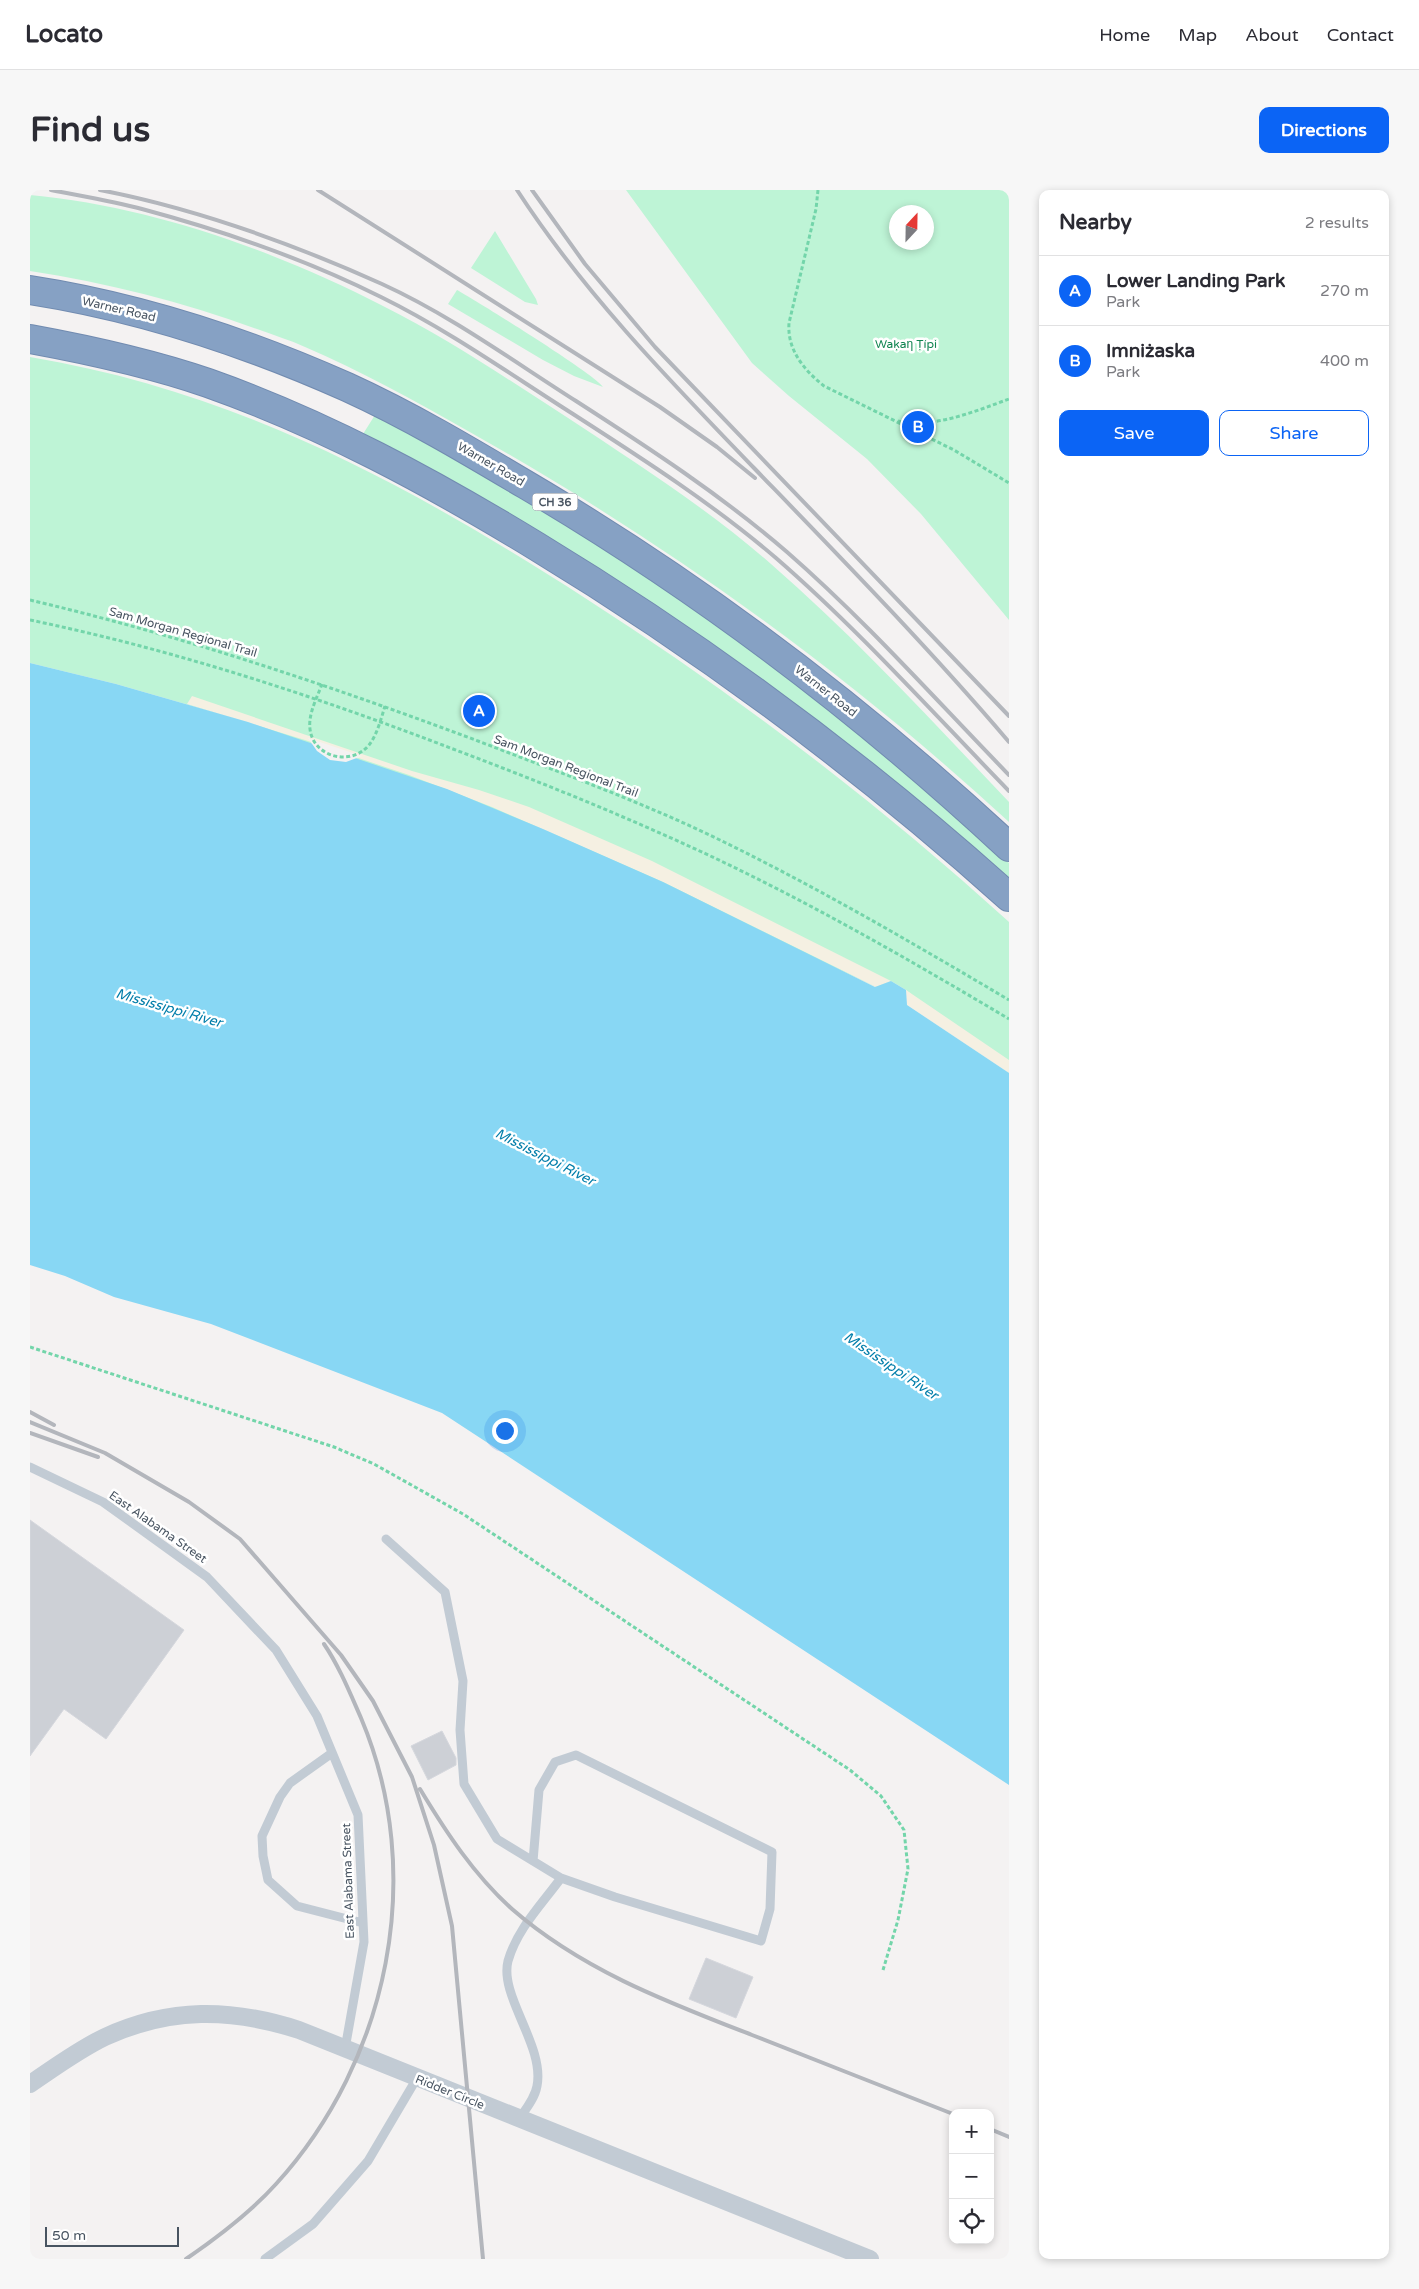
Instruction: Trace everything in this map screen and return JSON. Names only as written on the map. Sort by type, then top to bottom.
[{"type":"highway","name":"Warner Road","points":[[30,290],[152,316],[281,359],[385,406],[488,462],[641,557],[768,646],[896,747],[1009,847]]},
{"type":"highway","points":[[30,338],[87,349],[205,382],[266,405],[344,439],[455,498],[598,584],[732,675],[862,773],[1009,897]]},
{"type":"street","name":"Ridder Circle","points":[[30,2084],[104,2038],[134,2026],[166,2017],[205,2012],[245,2015],[273,2021],[345,2049],[870,2259]]},
{"type":"lane","name":"East Alabama Street","points":[[30,1467],[103,1502],[207,1578],[276,1650],[317,1716],[358,1815],[364,1942],[345,2049]]},
{"type":"lane","points":[[386,1539],[445,1592],[463,1681],[460,1730],[464,1784],[498,1839],[533,1861],[561,1878],[616,1897],[761,1941],[770,1909],[772,1852],[576,1755],[556,1762],[539,1790],[533,1861]]},
{"type":"lane","points":[[332,1753],[290,1783],[280,1796],[262,1836],[263,1856],[268,1880],[297,1906],[363,1923]]},
{"type":"lane","points":[[519,2119],[536,2091],[536,2061],[509,1984],[508,1962],[523,1928],[561,1878]]},
{"type":"lane","points":[[264,2259],[313,2224],[368,2161],[417,2078]]},
{"type":"path","points":[[818,190],[813,224],[791,311],[789,329],[792,344],[805,369],[824,386],[964,455],[1009,483]]},
{"type":"path","points":[[890,419],[908,423],[937,420],[963,414],[1009,399]]},
{"type":"path","name":"Sam Morgan Regional Trail","points":[[30,600],[193,643],[322,684],[605,790],[724,842],[825,895],[1009,1000]]},
{"type":"path","points":[[30,620],[204,663],[317,699],[571,794],[705,854],[799,900],[1009,1019]]},
{"type":"path","points":[[322,684],[310,722],[312,736],[320,748],[332,756],[346,758],[360,753],[370,744],[385,706]]},
{"type":"path","points":[[30,1347],[334,1448],[374,1464],[463,1514],[850,1770],[882,1796],[904,1830],[908,1869],[898,1920],[883,1970]]},
{"type":"green space","name":"Waḳaƞ Ṭípi","points":[[626,190],[1009,190],[1009,620],[921,514],[867,459],[789,396],[752,363]]},
{"type":"green space","points":[[30,195],[121,209],[167,220],[256,250],[300,267],[407,318],[498,373],[671,487],[747,543],[771,564],[863,650],[1009,802],[1009,822],[947,766],[883,713],[750,611],[612,517],[541,473],[448,420],[347,366],[299,344],[229,319],[145,294],[88,281],[30,271]]},
{"type":"green space","points":[[495,231],[538,305],[525,302],[471,268]]},
{"type":"green space","points":[[457,290],[559,354],[603,387],[574,376],[543,360],[448,304]]},
{"type":"green space","points":[[30,357],[107,373],[180,394],[251,419],[320,448],[387,481],[519,557],[641,635],[750,711],[804,751],[908,834],[1009,922],[1009,1073],[906,990],[891,981],[876,987],[543,829],[248,722],[116,684],[30,663]]},
{"type":"green space","points":[[375,415],[496,483],[615,556],[673,594],[786,675],[878,749],[1009,863],[1009,881],[413,460],[363,434]]},
{"type":"sand","points":[[192,696],[412,771],[479,790],[529,807],[652,861],[891,981],[876,987],[663,882],[492,807],[409,775],[305,740],[187,704]]},
{"type":"sand","points":[[906,990],[1009,1060],[1009,1073],[907,1005]]},
{"type":"water","name":"Mississippi River","points":[[30,663],[116,684],[248,722],[447,789],[543,829],[663,882],[875,987],[891,981],[906,990],[907,1005],[1009,1073],[1009,1785],[442,1413],[211,1324],[114,1297],[65,1276],[30,1265]]},
{"type":"pier","points":[[308,738],[362,756],[346,762],[330,760],[317,751]]},
{"type":"building","points":[[30,1520],[184,1630],[106,1739],[64,1709],[30,1756]]},
{"type":"building","points":[[442,1731],[456,1758],[456,1765],[428,1780],[411,1746]]},
{"type":"building","points":[[706,1958],[753,1977],[736,2018],[689,1999]]},
{"type":"railway","points":[[51,190],[142,209],[234,236],[294,258],[381,297],[478,353],[651,465],[752,538],[807,585],[837,614],[1009,791]]},
{"type":"railway","points":[[100,190],[173,207],[279,241],[348,269],[407,296],[481,339],[657,454],[762,531],[845,605],[1009,775]]},
{"type":"railway","points":[[318,190],[660,407],[717,447],[755,478]]},
{"type":"railway","points":[[517,190],[570,265],[659,369],[916,637],[1009,742]]},
{"type":"railway","points":[[532,190],[585,264],[655,347],[1009,716]]},
{"type":"railway","points":[[30,1412],[54,1425]]},
{"type":"railway","points":[[30,1422],[105,1453],[189,1502],[240,1539],[341,1655],[373,1701],[412,1777],[434,1845],[452,1926],[483,2259]]},
{"type":"railway","points":[[30,1433],[98,1457]]},
{"type":"railway","points":[[186,2259],[245,2215],[276,2184],[315,2135],[346,2081],[370,2023],[386,1963],[393,1901],[391,1839],[381,1778],[361,1718],[339,1670],[324,1644]]},
{"type":"railway","points":[[420,1789],[451,1837],[485,1882],[512,1909],[539,1931],[567,1950],[596,1967],[657,1997],[949,2112]]},
{"type":"railway","points":[[994,2131],[1009,2137]]},
{"type":"place","name":"Imniżaska","points":[[918,427]]},
{"type":"place","name":"Lower Landing Park","points":[[479,711]]}]
